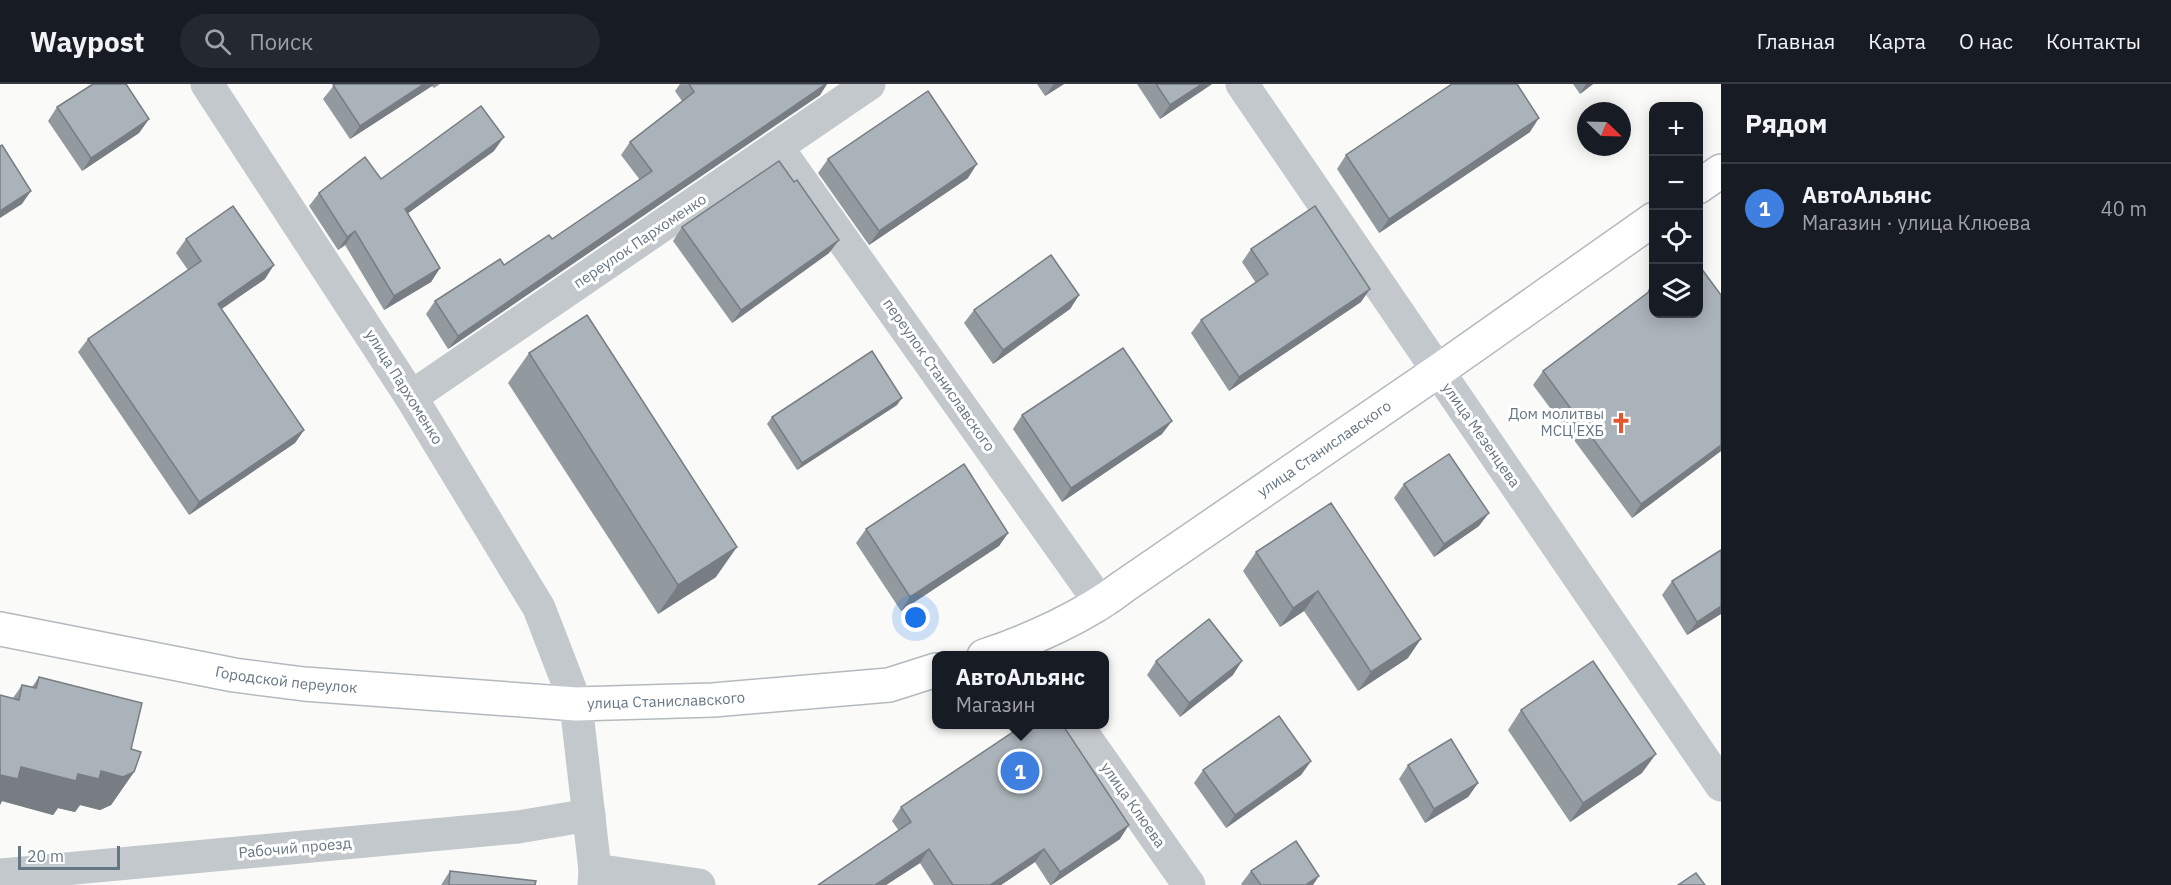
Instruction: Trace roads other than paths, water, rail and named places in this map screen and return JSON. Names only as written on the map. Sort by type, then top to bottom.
[{"type":"main road","points":[[1703,184],[1721,171]]},
{"type":"main road","name":"улица Станиславского","points":[[1024,649],[1101,604],[1649,222]]},
{"type":"main road","name":"Городской переулок","points":[[0,629],[234,675],[327,686],[576,704]]},
{"type":"main road","name":"улица Станиславского","points":[[576,704],[713,700],[890,685],[932,671]]},
{"type":"street","name":"переулок Пархоменко","points":[[411,397],[869,84]]},
{"type":"street","name":"улица Мезенцева","points":[[1242,84],[1721,785]]},
{"type":"street","name":"улица Пархоменко","points":[[220,88],[540,608],[576,704]]},
{"type":"street","name":"переулок Станиславского","points":[[777,147],[1101,604]]},
{"type":"street","name":"улица Станиславского","points":[[576,704],[594,878]]},
{"type":"street","name":"улица Клюева","points":[[1080,729],[1189,885]]},
{"type":"street","name":"Рабочий проезд","points":[[0,875],[518,827],[589,815]]},
{"type":"street","points":[[594,878],[699,885]]},
{"type":"place","name":"Дом молитвы МСЦ ЕХБ","points":[[1621,423]]},
{"type":"place","name":"АвтоАльянс","points":[[1020,771]]}]
